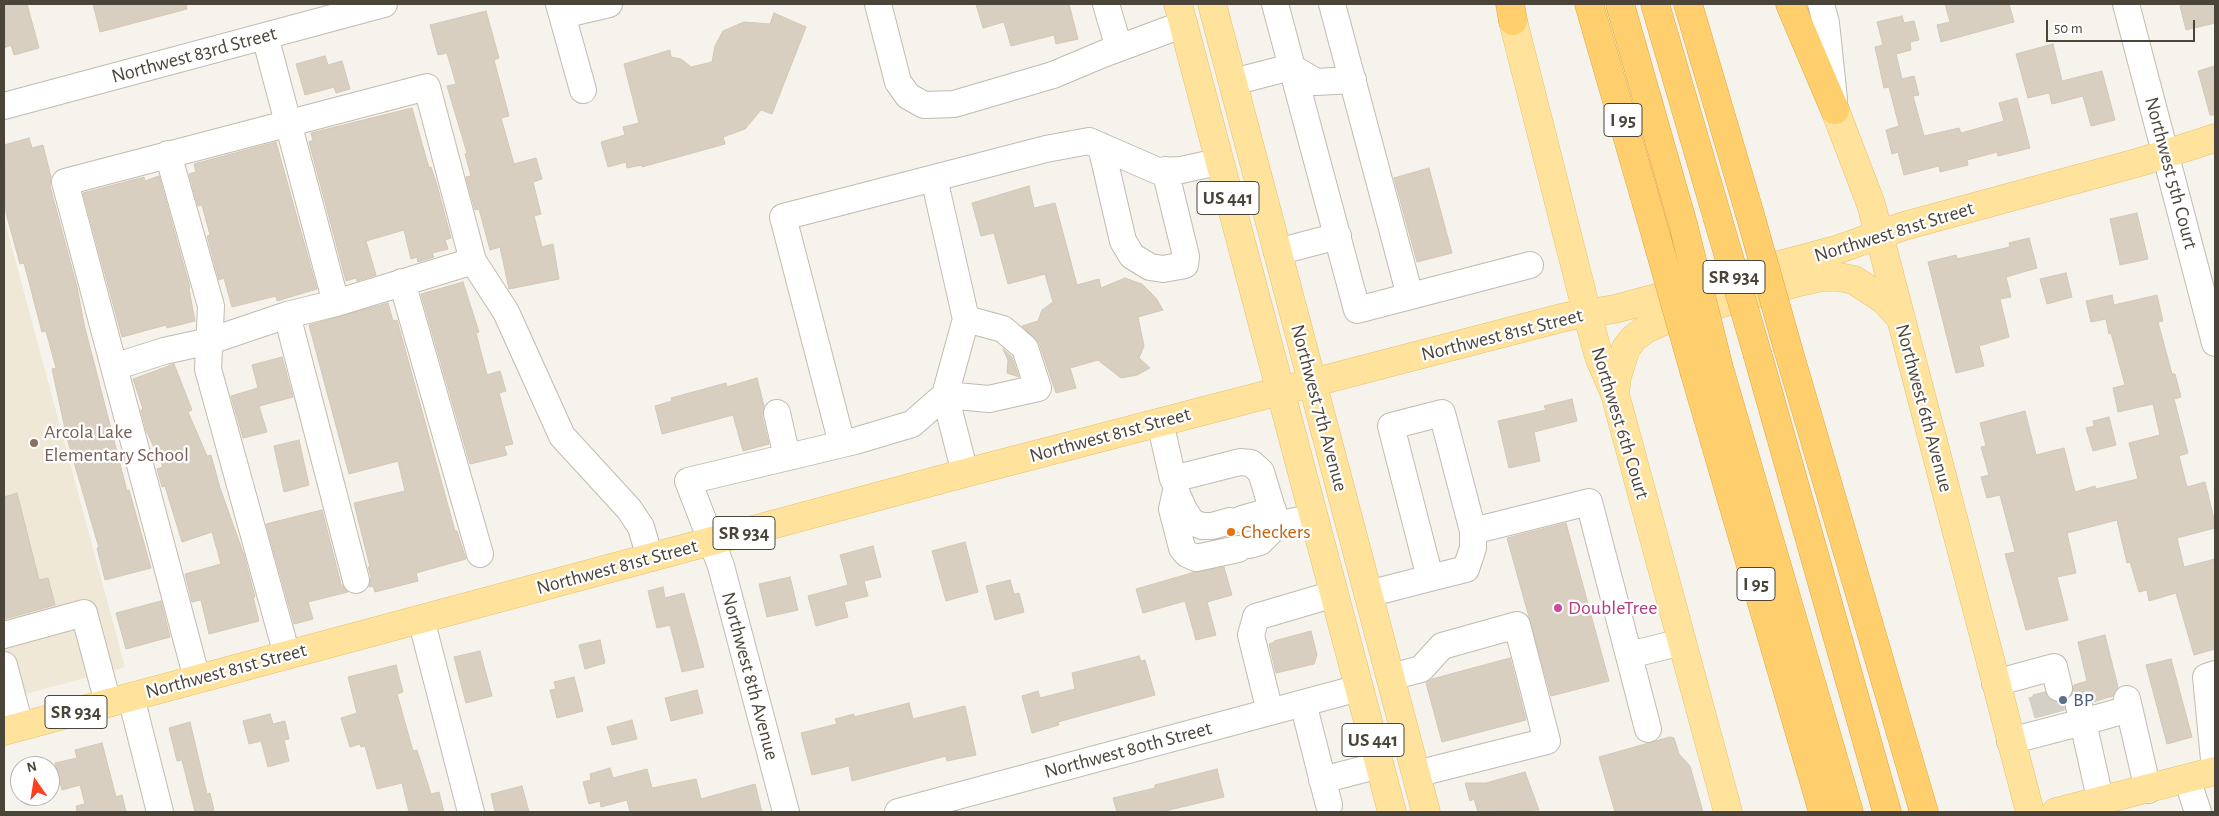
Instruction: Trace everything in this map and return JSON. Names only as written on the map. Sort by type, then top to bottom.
[{"type":"highway","name":"I 95","points":[[1589,4],[1656,236],[1707,371],[1827,797]]},
{"type":"highway","points":[[1620,4],[1682,224],[1707,371]]},
{"type":"highway","points":[[1656,4],[1887,812]]},
{"type":"highway","points":[[1688,4],[1924,812]]},
{"type":"highway","points":[[1790,4],[1835,110]]},
{"type":"highway","points":[[1827,797],[1849,812]]},
{"type":"main road","name":"Northwest 7th Avenue","points":[[1212,4],[1426,812]]},
{"type":"main road","name":"Northwest 6th Court","points":[[1510,10],[1587,313],[1599,357],[1615,394],[1728,812]]},
{"type":"main road","name":"Northwest 7th Avenue","points":[[1181,14],[1218,162],[1392,812]]},
{"type":"main road","name":"Northwest 6th Avenue","points":[[1835,110],[1871,204],[2030,812]]},
{"type":"main road","name":"Northwest 81st Street","points":[[12,728],[965,473],[1587,313],[1615,309],[1709,284],[1839,249],[1904,226],[2166,154],[2215,138]]},
{"type":"main road","points":[[1615,394],[1617,378],[1626,348],[1634,338],[1646,329],[1675,316],[1799,282],[1838,276],[1854,280],[1883,299],[1900,318]]},
{"type":"main road","points":[[2056,812],[2101,807],[2148,790],[2215,771]]},
{"type":"street","name":"Northwest 83rd Street","points":[[4,106],[384,4]]},
{"type":"street","points":[[583,90],[561,10],[609,4]]},
{"type":"street","points":[[878,4],[898,82],[908,96],[924,105],[954,104],[1052,75],[1119,48],[1181,14]]},
{"type":"street","points":[[1106,4],[1119,48]]},
{"type":"street","points":[[1276,4],[1357,310],[1530,265]]},
{"type":"street","points":[[1332,4],[1410,296]]},
{"type":"street","name":"Northwest 6th Avenue","points":[[1821,4],[1826,23],[1835,110]]},
{"type":"street","name":"Northwest 5th Court","points":[[2126,4],[2215,343]]},
{"type":"street","points":[[265,36],[336,303]]},
{"type":"street","points":[[1232,82],[1292,67],[1316,82],[1353,80]]},
{"type":"street","points":[[197,679],[65,182],[168,154],[288,125],[427,87],[472,261],[506,312],[562,436],[629,509],[641,527],[650,558]]},
{"type":"street","points":[[842,444],[783,217],[1046,149],[1089,141],[1158,171],[1181,170],[1218,162]]},
{"type":"street","points":[[1101,146],[1123,241],[1132,256],[1150,268],[1163,269],[1185,265],[1186,256],[1166,170]]},
{"type":"street","points":[[168,154],[211,306],[208,369],[287,655]]},
{"type":"street","points":[[934,178],[966,319],[945,395],[965,473]]},
{"type":"street","points":[[1277,252],[1338,236]]},
{"type":"street","points":[[114,367],[210,341],[287,315],[336,303],[472,261]]},
{"type":"street","points":[[402,282],[480,554]]},
{"type":"street","points":[[287,315],[356,580]]},
{"type":"street","points":[[776,414],[787,457],[912,424],[945,395],[989,400],[1038,388],[1025,348],[1003,329],[966,319]]},
{"type":"street","points":[[1368,594],[1466,569],[1473,548],[1473,531],[1442,413],[1391,426],[1430,578]]},
{"type":"street","points":[[1160,422],[1174,485],[1184,510],[1192,522],[1202,526],[1212,526],[1236,520],[1314,517]]},
{"type":"street","name":"Northwest 8th Avenue","points":[[786,812],[721,566],[688,481],[787,457]]},
{"type":"street","points":[[1240,462],[1251,463],[1261,472],[1275,518],[1260,542],[1196,558],[1187,554],[1182,548],[1172,509],[1174,485],[1240,462]]},
{"type":"street","points":[[1473,531],[1589,502],[1648,729]]},
{"type":"street","points":[[1270,712],[1251,636],[1256,617],[1334,594]]},
{"type":"street","points":[[4,635],[84,613],[119,700],[160,812]]},
{"type":"street","points":[[421,619],[471,812]]},
{"type":"street","points":[[1391,677],[1421,669],[1442,646],[1516,625],[1547,741],[1416,774]]},
{"type":"street","points":[[1629,655],[1682,642]]},
{"type":"street","points":[[4,665],[12,728]]},
{"type":"street","points":[[2215,674],[2206,677],[2215,771]]},
{"type":"street","points":[[1995,682],[2062,704],[2128,704],[2148,790]]},
{"type":"street","name":"Northwest 80th Street","points":[[898,812],[1359,688]]},
{"type":"street","points":[[1303,703],[1328,805]]},
{"type":"street","points":[[2010,741],[2062,704]]},
{"type":"street","points":[[2062,704],[2101,807]]},
{"type":"street","points":[[1322,780],[1380,765]]},
{"type":"street","points":[[2187,779],[2198,812]]},
{"type":"shaded area","name":"Arcola Lake Elementary School","points":[[4,218],[125,667],[4,700]]},
{"type":"building","points":[[4,4],[27,4],[39,48],[14,55],[11,45],[4,48]]},
{"type":"building","points":[[93,4],[186,4],[187,9],[100,32]]},
{"type":"building","points":[[976,4],[1069,4],[1078,39],[1056,44],[1054,35],[1011,46],[1004,22],[983,28]]},
{"type":"building","points":[[1945,4],[2009,4],[2014,22],[1941,42],[1937,25],[1950,22]]},
{"type":"building","points":[[2188,4],[2215,4],[2215,23],[2186,30],[2180,6]]},
{"type":"building","points":[[486,11],[499,58],[494,60],[509,116],[501,118],[514,164],[536,158],[542,179],[533,182],[541,214],[534,216],[542,247],[553,244],[559,279],[509,289],[500,247],[490,250],[479,209],[475,210],[466,177],[471,176],[465,154],[467,153],[447,86],[456,84],[447,53],[438,55],[430,25]]},
{"type":"building","points":[[774,13],[806,27],[772,114],[761,110],[745,129],[723,137],[725,144],[642,167],[642,165],[627,168],[626,162],[608,167],[601,142],[625,135],[623,127],[639,123],[624,64],[670,50],[671,57],[681,59],[691,67],[712,62],[715,46],[723,31],[744,22],[770,24]]},
{"type":"building","points":[[1902,16],[1904,23],[1914,21],[1919,40],[1910,42],[1911,50],[1896,54],[1902,79],[1914,76],[1919,95],[1913,96],[1924,136],[1959,128],[1961,133],[2004,121],[1999,103],[2017,98],[2030,148],[1998,156],[1997,152],[1967,160],[1968,165],[1940,172],[1939,166],[1904,175],[1898,152],[1892,154],[1886,130],[1899,126],[1889,87],[1884,88],[1875,47],[1883,45],[1877,22]]},
{"type":"building","points":[[2053,44],[2062,81],[2102,71],[2115,120],[2091,126],[2083,96],[2052,104],[2049,93],[2028,98],[2016,54]]},
{"type":"building","points":[[325,56],[328,65],[342,61],[350,89],[336,93],[334,87],[305,95],[296,64]]},
{"type":"building","points":[[2215,66],[2215,115],[2210,115],[2198,71]]},
{"type":"building","points":[[412,108],[429,168],[431,167],[437,185],[451,238],[445,240],[448,249],[432,253],[434,257],[418,262],[417,257],[411,259],[404,230],[366,241],[376,275],[357,281],[356,278],[346,281],[309,142],[313,140],[311,133]]},
{"type":"building","points":[[29,138],[32,148],[43,145],[51,177],[50,186],[77,287],[84,324],[127,491],[129,490],[151,568],[105,580],[97,548],[99,548],[67,438],[52,369],[56,368],[46,331],[42,332],[24,263],[20,264],[6,213],[4,145]]},
{"type":"building","points":[[276,142],[317,289],[277,301],[276,296],[232,307],[224,278],[219,280],[207,236],[210,235],[202,205],[198,206],[189,174],[196,172],[194,164]]},
{"type":"building","points":[[1429,168],[1452,253],[1417,262],[1394,178]]},
{"type":"building","points":[[159,176],[190,288],[195,321],[167,328],[166,325],[122,337],[83,193],[144,177],[145,181]]},
{"type":"building","points":[[1029,186],[1034,208],[1055,203],[1077,285],[1099,279],[1101,288],[1125,278],[1142,284],[1156,298],[1163,310],[1138,317],[1144,346],[1139,358],[1150,368],[1137,375],[1121,378],[1098,360],[1070,368],[1076,388],[1056,393],[1039,343],[1022,326],[1038,321],[1042,310],[1053,302],[1045,274],[1008,284],[994,233],[981,236],[972,203]]},
{"type":"building","points":[[2137,213],[2148,259],[2120,265],[2110,219]]},
{"type":"building","points":[[2029,238],[2037,268],[2006,277],[2011,297],[2000,299],[2009,337],[1979,346],[1984,366],[1956,373],[1928,262],[1956,255],[1957,259],[2010,247],[2009,243]]},
{"type":"building","points":[[2066,273],[2072,297],[2047,304],[2040,279]]},
{"type":"building","points":[[463,282],[479,332],[476,333],[487,375],[500,371],[506,391],[499,393],[513,444],[504,446],[507,455],[470,464],[421,294]]},
{"type":"building","points":[[2112,295],[2114,305],[2157,295],[2163,321],[2158,322],[2172,374],[2175,374],[2181,397],[2174,399],[2188,453],[2179,456],[2187,487],[2205,482],[2215,523],[2215,528],[2177,538],[2184,567],[2215,559],[2215,649],[2194,655],[2176,593],[2149,601],[2147,590],[2139,592],[2130,562],[2127,563],[2117,520],[2067,533],[2076,573],[2057,577],[2068,620],[2026,630],[2005,554],[2015,552],[2000,495],[1987,498],[1981,477],[1989,475],[1981,447],[1986,446],[1980,423],[2025,411],[2036,455],[2064,448],[2075,492],[2095,486],[2096,489],[2138,479],[2129,443],[2160,435],[2153,404],[2118,412],[2113,388],[2125,385],[2111,333],[2109,334],[2106,319],[2091,322],[2086,301]]},
{"type":"building","points":[[388,303],[393,321],[397,320],[455,531],[457,531],[466,559],[416,573],[418,581],[375,592],[373,586],[369,587],[371,577],[368,567],[370,567],[354,503],[405,491],[398,461],[349,474],[309,325]]},
{"type":"building","points":[[1003,349],[1012,357],[1019,377],[1007,373],[1008,360]]},
{"type":"building","points":[[282,357],[293,397],[259,406],[267,432],[243,438],[231,396],[258,388],[252,365]]},
{"type":"building","points":[[174,364],[192,410],[188,412],[207,456],[211,455],[220,488],[244,555],[259,621],[209,634],[201,600],[192,602],[185,574],[221,564],[212,532],[182,542],[165,486],[162,487],[157,469],[163,467],[146,430],[141,410],[143,409],[133,379]]},
{"type":"building","points":[[757,378],[764,406],[762,416],[769,444],[743,451],[733,415],[662,434],[655,406],[672,401],[671,398],[726,383],[727,387]]},
{"type":"building","points":[[1572,399],[1577,421],[1534,432],[1540,461],[1509,468],[1498,421],[1546,410],[1544,406]]},
{"type":"building","points":[[2109,417],[2116,445],[2093,451],[2086,428],[2094,426],[2093,421]]},
{"type":"building","points":[[299,440],[309,485],[284,492],[274,446]]},
{"type":"building","points":[[17,493],[39,580],[48,578],[55,605],[4,619],[4,497]]},
{"type":"building","points":[[322,510],[341,584],[348,592],[308,602],[313,619],[294,624],[266,524]]},
{"type":"building","name":"DoubleTree","points":[[1566,523],[1609,681],[1551,696],[1507,538]]},
{"type":"building","points":[[965,542],[978,592],[946,601],[932,551]]},
{"type":"building","points":[[873,546],[881,577],[864,581],[868,596],[844,602],[848,617],[816,626],[808,596],[848,585],[840,555]]},
{"type":"building","points":[[1224,567],[1232,595],[1207,602],[1216,635],[1196,640],[1185,601],[1143,613],[1136,589],[1195,572]]},
{"type":"building","points":[[790,577],[798,610],[767,617],[759,584]]},
{"type":"building","points":[[1010,580],[1014,594],[1019,593],[1024,612],[995,620],[986,586]]},
{"type":"building","points":[[663,587],[665,598],[684,593],[704,667],[682,672],[670,625],[657,628],[648,591]]},
{"type":"building","points":[[161,601],[170,637],[126,649],[116,613]]},
{"type":"building","points":[[1311,631],[1317,655],[1314,664],[1276,673],[1269,644]]},
{"type":"building","points":[[2105,635],[2118,687],[2113,696],[2093,702],[2084,692],[2073,693],[2074,685],[2087,681],[2078,642]]},
{"type":"building","points":[[600,640],[605,663],[585,669],[579,645]]},
{"type":"building","points":[[480,651],[492,696],[466,703],[454,657]]},
{"type":"building","points":[[1139,656],[1141,661],[1145,660],[1155,695],[1058,722],[1059,725],[1032,733],[1022,696],[1038,691],[1040,698],[1075,689],[1072,673]]},
{"type":"building","points":[[1510,658],[1526,720],[1442,742],[1426,683],[1432,679]]},
{"type":"building","points":[[2171,659],[2192,737],[2167,744],[2146,665]]},
{"type":"building","points":[[396,665],[403,692],[397,694],[413,751],[417,750],[431,794],[439,792],[444,812],[409,812],[402,783],[377,789],[365,746],[361,747],[360,744],[350,747],[341,718],[357,713],[348,677]]},
{"type":"building","points":[[574,677],[583,711],[557,718],[550,690],[556,689],[554,682]]},
{"type":"building","points":[[697,690],[703,713],[671,721],[665,698]]},
{"type":"building","points":[[2045,692],[2054,702],[2065,701],[2064,710],[2039,717],[2033,695]]},
{"type":"building","points":[[909,703],[913,719],[965,706],[976,755],[947,761],[946,756],[852,781],[849,766],[812,775],[801,733],[837,724],[835,719],[854,714],[854,717]]},
{"type":"building","points":[[270,714],[273,724],[285,721],[289,739],[284,740],[289,761],[268,767],[261,741],[249,744],[243,721]]},
{"type":"building","points":[[632,720],[637,739],[612,745],[607,727]]},
{"type":"building","points":[[190,722],[207,794],[210,793],[214,810],[195,812],[182,760],[177,761],[169,728]]},
{"type":"building","points":[[1670,737],[1674,738],[1679,754],[1690,766],[1703,812],[1615,812],[1599,757]]},
{"type":"building","points":[[102,743],[116,797],[122,795],[126,812],[77,812],[76,806],[85,804],[80,785],[62,790],[60,782],[60,762],[77,758],[75,750]]},
{"type":"building","points":[[610,768],[613,778],[647,769],[652,788],[696,779],[701,799],[755,784],[762,812],[630,812],[627,800],[601,807],[600,801],[589,804],[583,782],[591,780],[590,774]]},
{"type":"building","points":[[1217,769],[1224,797],[1161,812],[1117,812],[1113,798],[1155,788],[1155,785]]},
{"type":"building","points":[[1525,772],[1539,810],[1478,812],[1474,799],[1470,801],[1465,783],[1486,783]]},
{"type":"building","points":[[522,786],[529,812],[495,812],[491,794]]},
{"type":"tunnel","points":[[2059,688],[2065,710]]},
{"type":"tunnel","points":[[2041,694],[2047,715]]},
{"type":"place","name":"Arcola Lake Elementary School","points":[[34,443]]},
{"type":"place","name":"Checkers","points":[[1231,532]]},
{"type":"place","name":"DoubleTree","points":[[1558,608]]},
{"type":"place","name":"BP","points":[[2063,700]]}]
